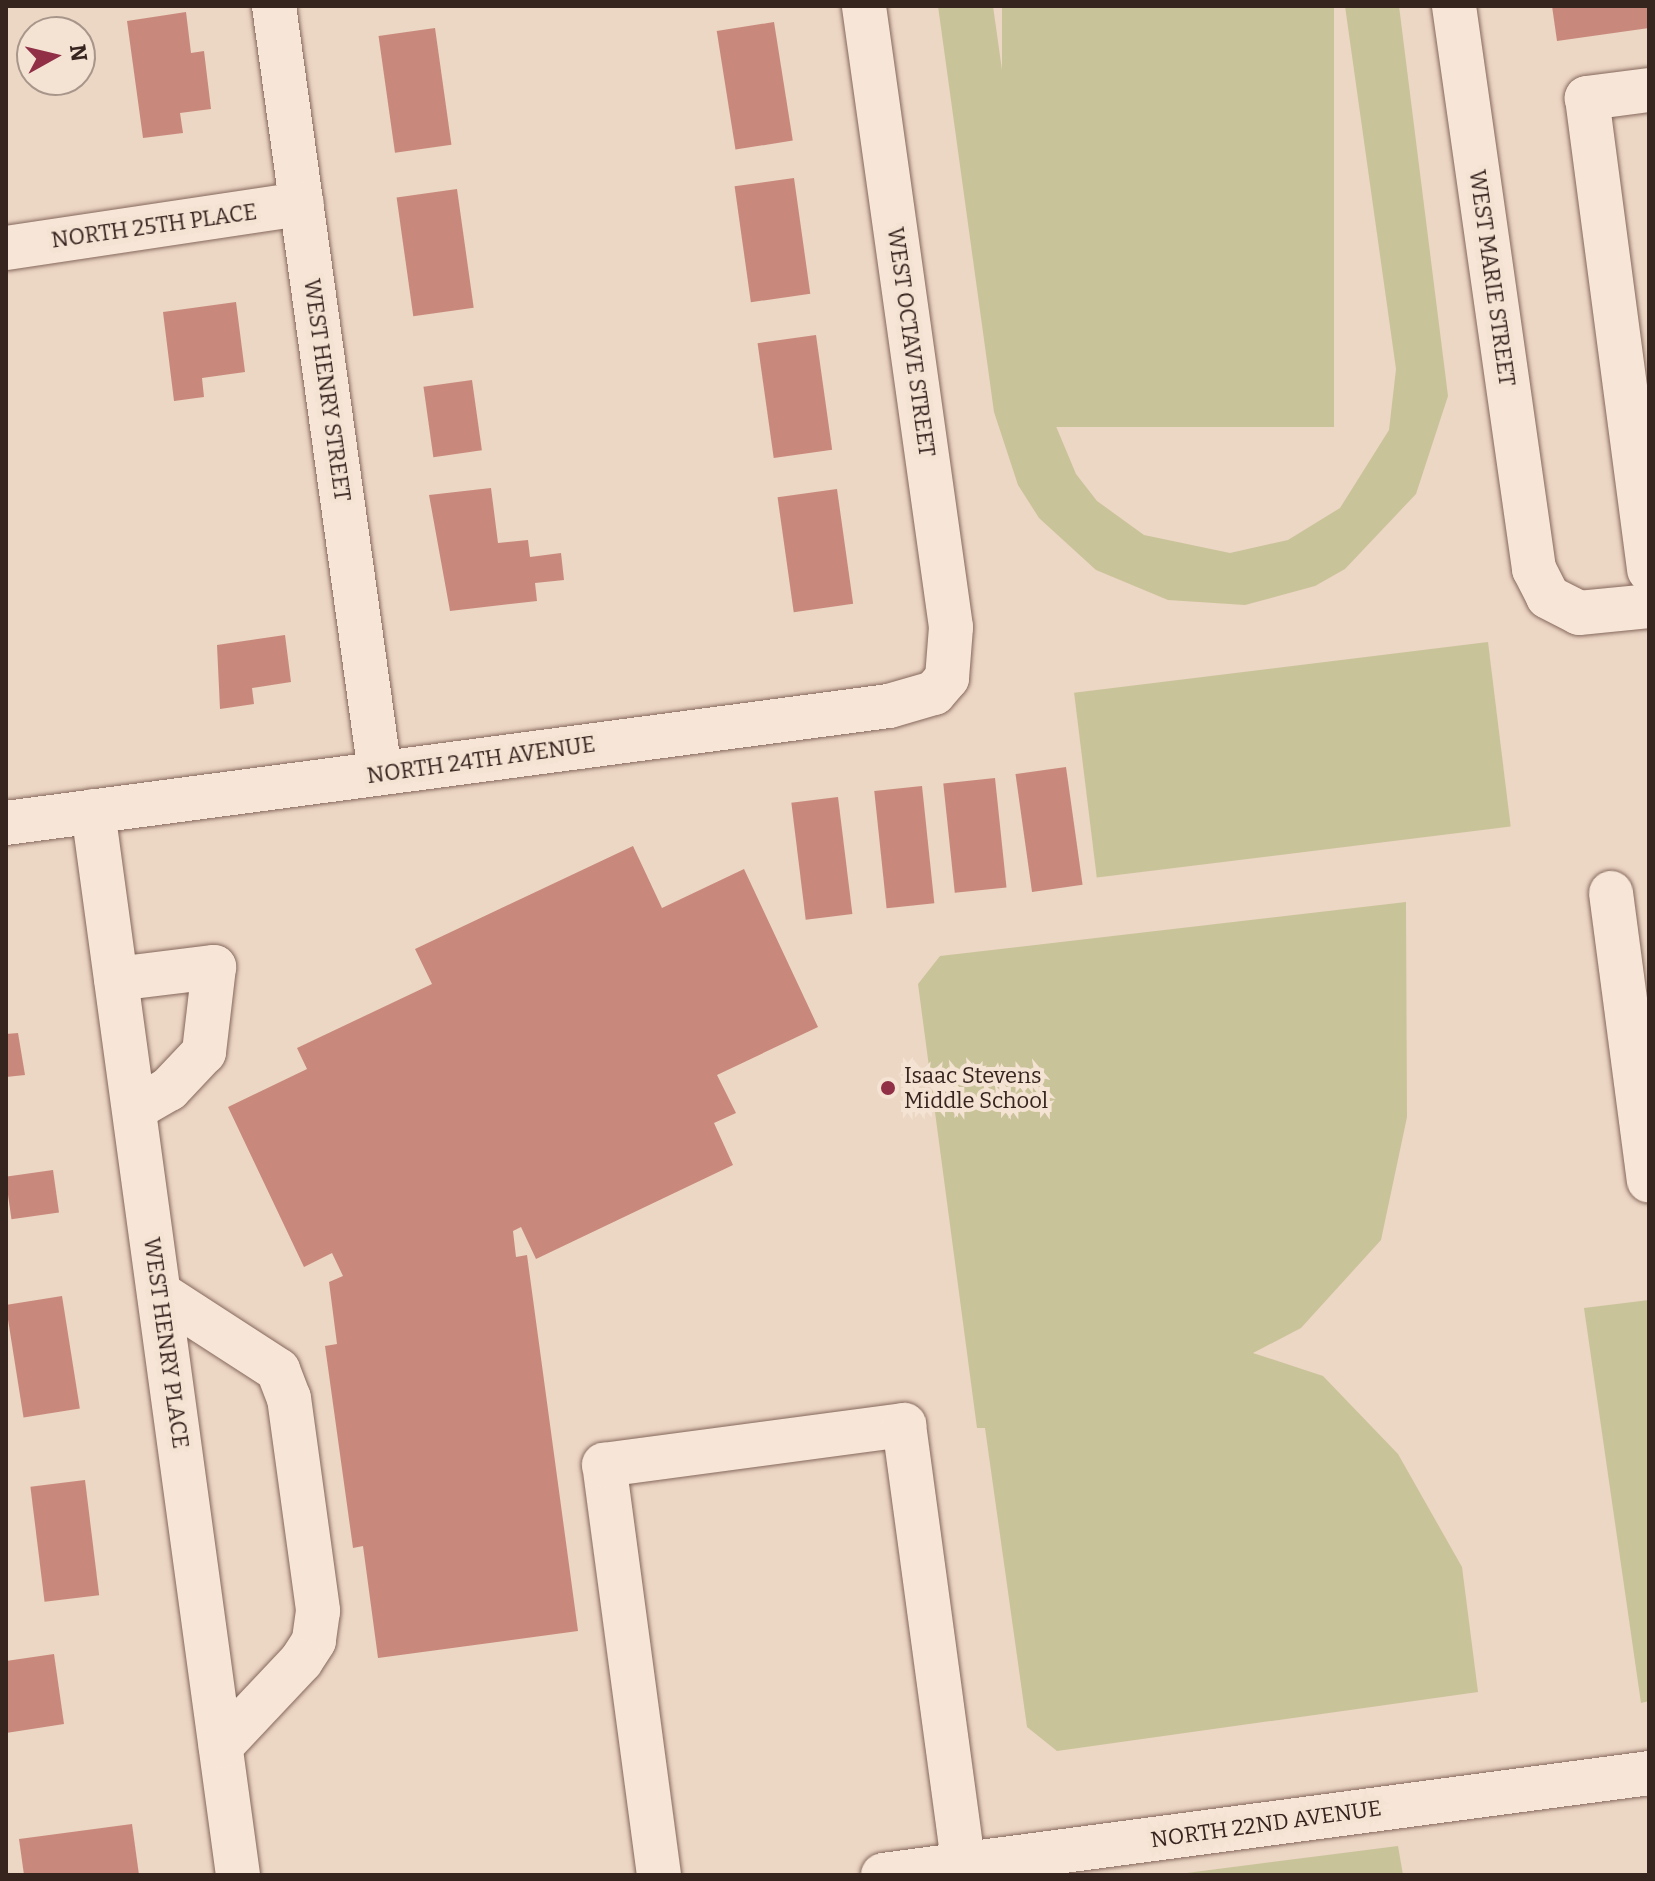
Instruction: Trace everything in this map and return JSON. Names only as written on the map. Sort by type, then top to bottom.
[{"type":"street","name":"WEST HENRY STREET","points":[[274,6],[380,773]]},
{"type":"street","name":"WEST OCTAVE STREET","points":[[864,6],[951,627],[947,678]]},
{"type":"street","name":"WEST MARIE STREET","points":[[1454,6],[1530,551],[1541,585],[1563,607],[1579,613],[1649,606]]},
{"type":"street","points":[[1649,90],[1587,98],[1649,570]]},
{"type":"street","name":"NORTH 25TH PLACE","points":[[6,248],[302,204]]},
{"type":"street","name":"NORTH 24TH AVENUE","points":[[6,823],[889,706],[934,693],[947,678]]},
{"type":"street","name":"WEST HENRY PLACE","points":[[93,811],[238,1875]]},
{"type":"street","points":[[1611,893],[1642,1084],[1649,1181]]},
{"type":"street","points":[[116,979],[214,967],[204,1052],[169,1089],[134,1109]]},
{"type":"street","points":[[159,1293],[278,1370],[289,1398],[310,1550],[314,1641],[221,1746]]},
{"type":"street","points":[[659,1875],[604,1465],[904,1425],[963,1864]]},
{"type":"street","name":"NORTH 22ND AVENUE","points":[[883,1875],[1649,1773]]},
{"type":"shaded area","points":[[938,6],[993,6],[1050,412],[1076,474],[1097,501],[1144,535],[1230,553],[1288,540],[1340,508],[1389,430],[1396,369],[1345,6],[1399,6],[1448,396],[1416,494],[1345,569],[1315,586],[1245,605],[1168,600],[1096,570],[1039,518],[1018,485],[994,412]]},
{"type":"shaded area","points":[[1002,6],[1334,6],[1334,427],[1002,427]]},
{"type":"shaded area","points":[[1488,642],[1511,827],[1097,877],[1074,693]]},
{"type":"shaded area","points":[[1406,902],[1407,1117],[1381,1240],[1301,1328],[1253,1353],[1323,1376],[1398,1454],[1462,1567],[1478,1692],[1057,1751],[1027,1727],[985,1428],[977,1428],[918,984],[940,956]]},
{"type":"shaded area","points":[[1649,1300],[1649,1701],[1641,1703],[1584,1308]]},
{"type":"shaded area","points":[[1398,1846],[1403,1875],[1171,1875]]},
{"type":"building","points":[[1552,6],[1649,6],[1649,28],[1557,41]]},
{"type":"building","points":[[186,12],[191,53],[204,51],[211,109],[180,113],[183,133],[143,138],[127,21]]},
{"type":"building","points":[[774,22],[793,141],[735,150],[717,31]]},
{"type":"building","points":[[435,28],[451,145],[395,153],[379,36]]},
{"type":"building","points":[[794,178],[810,294],[751,302],[735,186]]},
{"type":"building","points":[[457,189],[474,308],[413,316],[397,197]]},
{"type":"building","points":[[236,302],[245,372],[202,378],[204,397],[174,401],[163,312]]},
{"type":"building","points":[[816,335],[832,450],[774,458],[758,343]]},
{"type":"building","points":[[472,380],[482,450],[433,457],[423,387]]},
{"type":"building","points":[[491,488],[498,543],[528,540],[530,557],[561,553],[564,580],[535,583],[537,601],[450,611],[429,495]]},
{"type":"building","points":[[837,489],[853,604],[794,612],[778,497]]},
{"type":"building","points":[[285,635],[291,682],[252,688],[254,704],[220,709],[217,645]]},
{"type":"building","points":[[1066,767],[1083,885],[1032,892],[1015,774]]},
{"type":"building","points":[[995,778],[1006,887],[955,893],[943,783]]},
{"type":"building","points":[[922,786],[934,903],[887,908],[874,791]]},
{"type":"building","points":[[838,797],[852,914],[806,920],[791,803]]},
{"type":"building","points":[[633,846],[662,908],[744,869],[818,1027],[717,1075],[736,1113],[714,1123],[733,1165],[536,1259],[521,1227],[513,1231],[516,1257],[527,1255],[578,1631],[378,1658],[363,1546],[353,1548],[325,1346],[337,1344],[329,1282],[343,1276],[332,1253],[304,1267],[228,1107],[307,1069],[297,1048],[432,984],[415,949]]},
{"type":"building","points":[[18,1033],[25,1075],[6,1077],[6,1034]]},
{"type":"building","points":[[53,1170],[59,1213],[11,1219],[6,1177]]},
{"type":"building","points":[[62,1296],[80,1409],[24,1418],[6,1305]]},
{"type":"building","points":[[85,1480],[99,1595],[45,1602],[30,1487]]},
{"type":"building","points":[[54,1654],[64,1724],[6,1733],[6,1661]]},
{"type":"building","points":[[132,1824],[139,1875],[24,1875],[19,1839]]},
{"type":"place","name":"Isaac Stevens Middle School","points":[[888,1088]]}]
